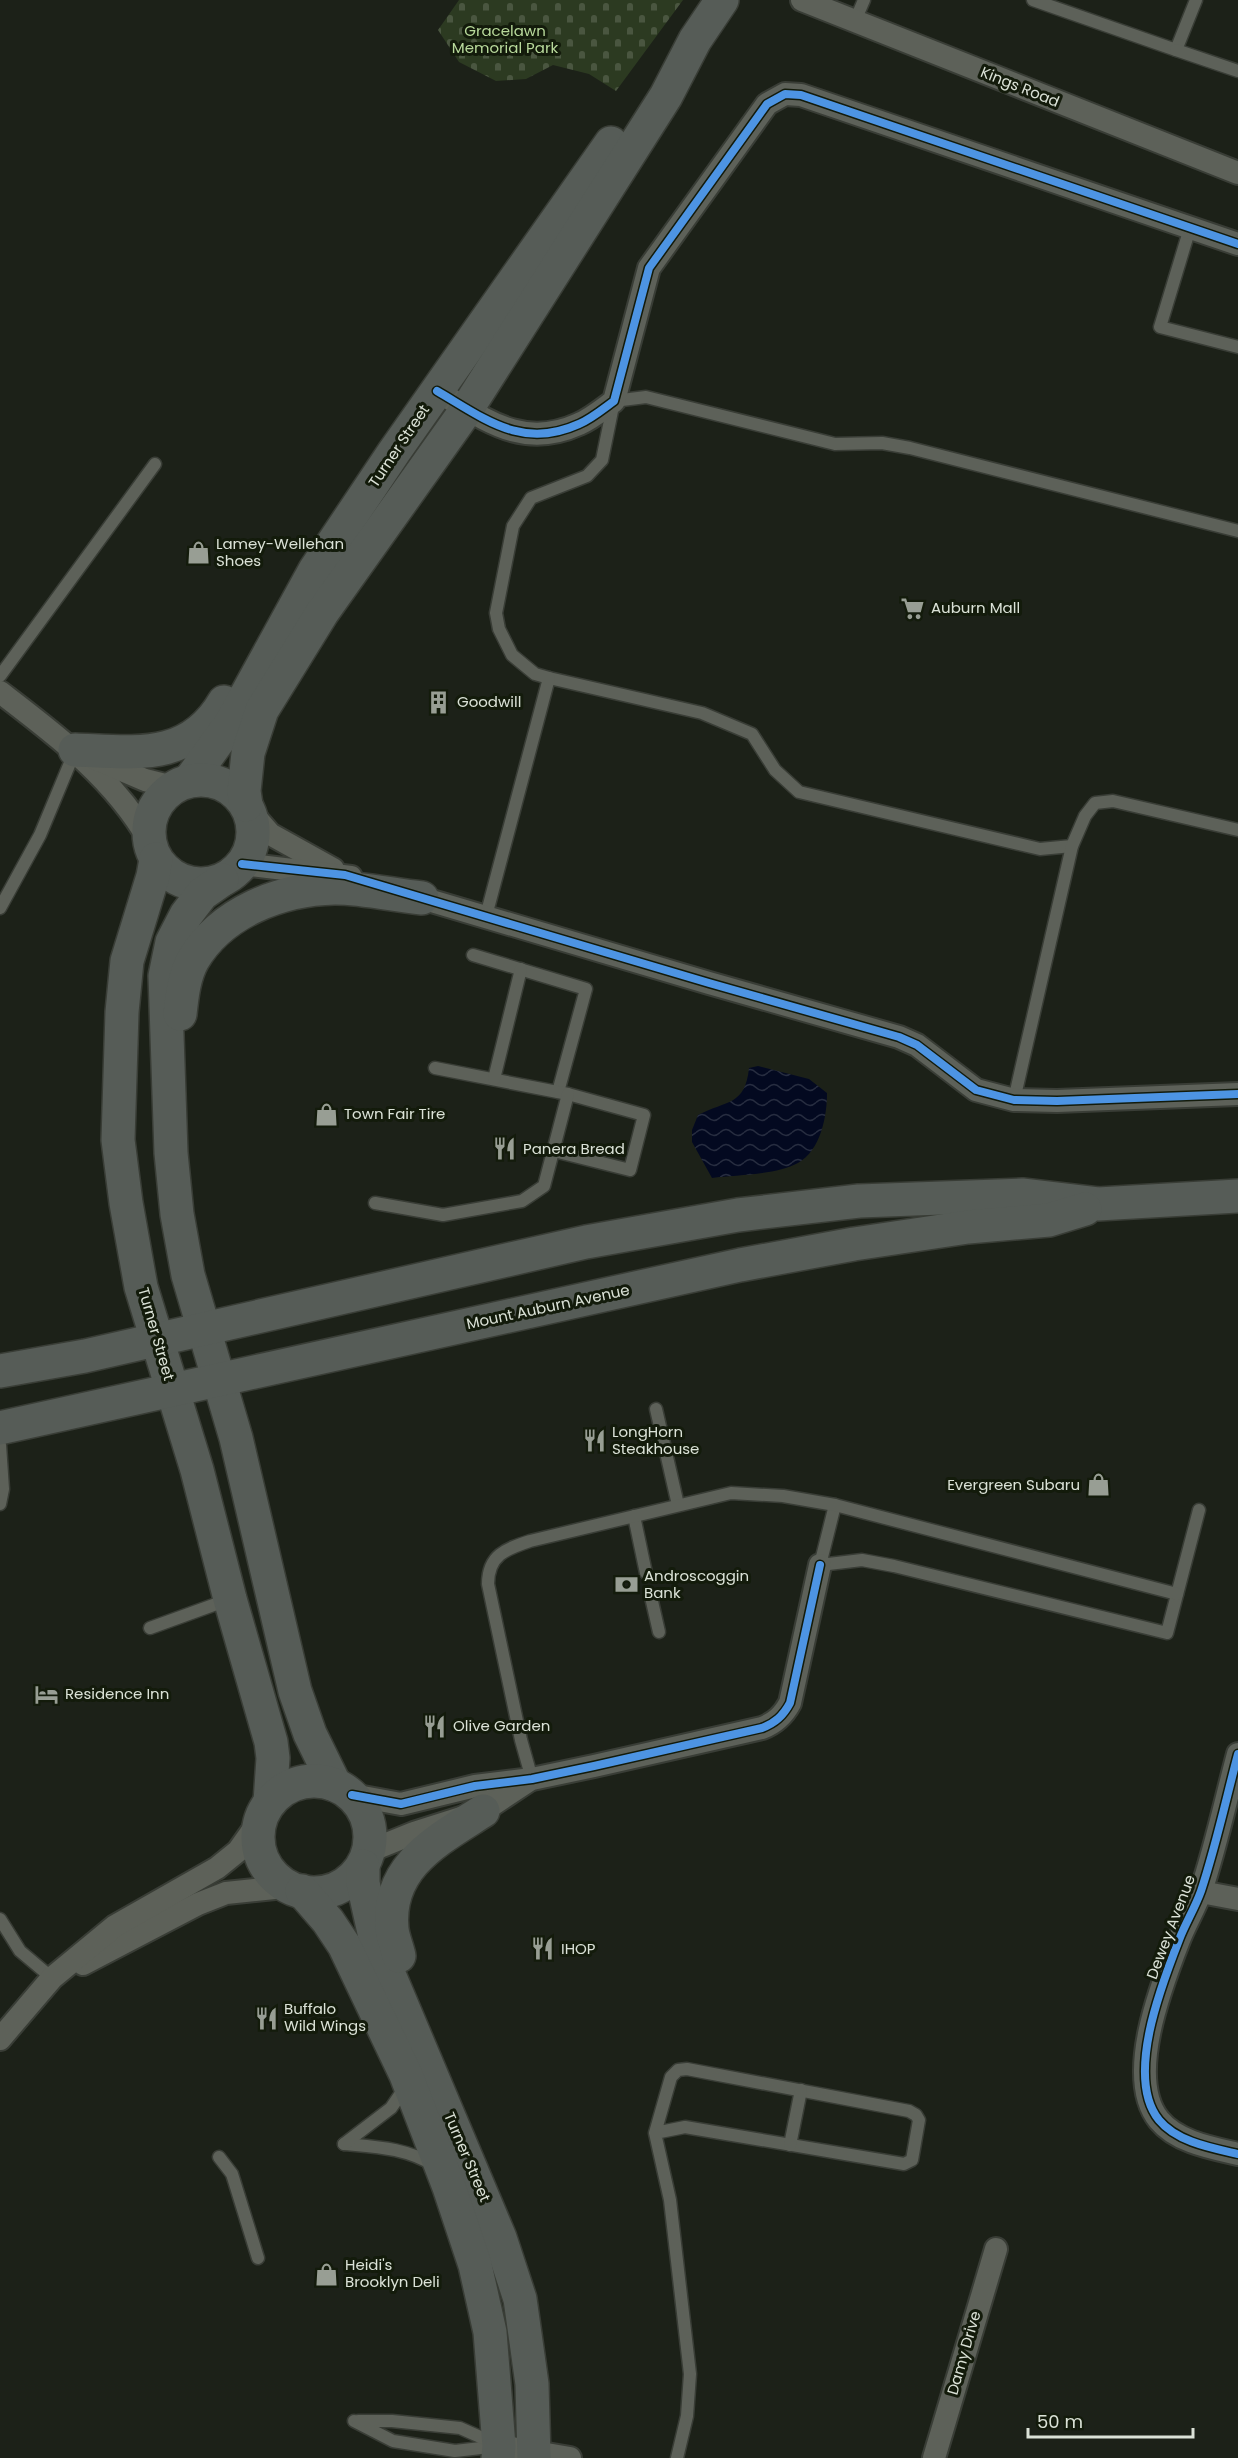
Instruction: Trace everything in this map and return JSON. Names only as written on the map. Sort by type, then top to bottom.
[{"type":"main road","name":"Turner Street","points":[[343,1790],[310,1734],[294,1691],[236,1438],[186,1264],[177,1214],[171,1153],[165,976],[172,942],[186,915],[202,894],[232,872],[251,848],[254,834],[244,791],[248,753],[262,710],[322,613],[467,408],[666,96],[695,40],[722,0]]},
{"type":"main road","name":"Turner Street","points":[[265,1811],[273,1758],[271,1742],[230,1599],[197,1470],[141,1287],[126,1203],[118,1140],[122,1012],[128,961],[153,876],[150,819],[154,808],[165,794],[182,784],[231,723],[315,570],[437,391],[649,89],[695,40]]},
{"type":"main road","points":[[75,750],[128,754],[155,751],[179,744],[198,734],[218,713],[261,640],[315,570]]},
{"type":"main road","points":[[182,784],[219,783],[232,789],[248,808]]},
{"type":"main road","points":[[152,849],[177,878],[196,884],[232,872]]},
{"type":"main road","points":[[171,1153],[183,988],[193,961],[212,936],[240,913],[270,899],[334,888],[422,898]]},
{"type":"main road","name":"Mount Auburn Avenue","points":[[0,1371],[85,1356],[586,1242],[738,1215],[859,1202],[1022,1195],[1098,1204],[1235,1197]]},
{"type":"main road","name":"Mount Auburn Avenue","points":[[0,1428],[740,1265],[854,1244],[968,1227],[1049,1220],[1098,1204]]},
{"type":"main road","points":[[322,1781],[343,1790],[365,1812],[370,1841],[365,1859],[348,1883],[327,1892],[313,1894],[293,1889],[267,1868],[259,1850],[257,1840],[265,1811],[277,1794],[294,1784],[322,1781]]},
{"type":"main road","points":[[482,2194],[487,2179],[486,2160],[399,1956],[392,1930],[392,1906],[403,1873],[434,1843],[483,1811]]},
{"type":"main road","name":"Turner Street","points":[[365,1859],[363,1883],[377,1946],[500,2238],[520,2299],[532,2384],[534,2454]]},
{"type":"main road","name":"Turner Street","points":[[293,1889],[328,1921],[344,1945],[409,2082],[443,2172],[475,2265],[490,2332],[499,2452]]},
{"type":"street","name":"Kings Road","points":[[802,0],[1238,173]]},
{"type":"street","points":[[437,391],[496,426],[537,436],[581,424],[614,401],[650,268],[767,104],[786,94],[801,95],[1238,244]]},
{"type":"street","points":[[0,692],[75,750],[137,819],[152,849]]},
{"type":"street","points":[[75,750],[145,780],[182,784]]},
{"type":"street","points":[[248,808],[270,834],[299,852],[345,875],[899,1037],[917,1045],[976,1090],[1014,1100],[1057,1101],[1238,1094]]},
{"type":"street","points":[[232,872],[345,875]]},
{"type":"street","points":[[343,1790],[400,1804],[475,1786],[532,1779],[762,1728],[774,1723],[790,1703],[820,1565]]},
{"type":"street","name":"Dewey Avenue","points":[[1238,1754],[1201,1892],[1179,1940],[1154,2017],[1144,2070],[1145,2085],[1154,2112],[1160,2121],[1192,2142],[1238,2154]]},
{"type":"street","points":[[365,1859],[414,1833],[483,1811],[532,1779]]},
{"type":"street","points":[[0,2039],[52,1978],[115,1926],[217,1868],[238,1851],[265,1811]]},
{"type":"street","points":[[52,1978],[129,1941],[198,1904],[226,1893],[293,1889]]},
{"type":"street","points":[[1201,1892],[1238,1899]]},
{"type":"street","name":"Damy Drive","points":[[934,2458],[996,2249]]},
{"type":"street","points":[[499,2452],[570,2458]]},
{"type":"lane","points":[[855,21],[864,0]]},
{"type":"lane","points":[[1033,0],[1238,71]]},
{"type":"lane","points":[[1176,50],[1196,0]]},
{"type":"lane","points":[[1190,228],[1160,327],[1238,347]]},
{"type":"lane","points":[[1072,846],[1040,849],[799,792],[775,770],[752,734],[702,713],[535,674],[512,655],[499,629],[496,613],[513,526],[531,498],[587,476],[602,460],[614,401],[646,397],[835,444],[882,443],[910,448],[1238,531]]},
{"type":"lane","points":[[0,676],[155,464]]},
{"type":"lane","points":[[486,916],[549,678]]},
{"type":"lane","points":[[0,908],[40,835],[75,750]]},
{"type":"lane","points":[[1014,1100],[1072,846],[1085,816],[1095,803],[1113,801],[1238,830]]},
{"type":"lane","points":[[375,1203],[443,1215],[522,1202],[544,1186],[554,1151],[563,1093],[585,988],[473,955]]},
{"type":"lane","points":[[494,1079],[521,969]]},
{"type":"lane","points":[[435,1068],[563,1093],[644,1114],[630,1170],[554,1151]]},
{"type":"lane","points":[[656,1409],[678,1505]]},
{"type":"lane","points":[[0,1445],[3,1489],[0,1504]]},
{"type":"lane","points":[[532,1779],[521,1740],[488,1584],[488,1571],[491,1563],[509,1548],[731,1493],[783,1496],[835,1505],[1177,1594]]},
{"type":"lane","points":[[835,1505],[820,1565],[862,1560],[894,1566],[1167,1633],[1198,1510]]},
{"type":"lane","points":[[634,1516],[646,1573]]},
{"type":"lane","points":[[651,1597],[659,1632]]},
{"type":"lane","points":[[150,1628],[230,1599]]},
{"type":"lane","points":[[0,1920],[20,1951],[52,1978]]},
{"type":"lane","points":[[655,2133],[686,2127],[904,2164],[912,2160],[919,2120],[909,2110],[687,2069],[678,2070],[671,2077],[655,2133],[670,2200],[690,2374],[687,2416],[677,2458]]},
{"type":"lane","points":[[409,2082],[391,2108],[344,2144],[383,2147],[407,2152],[443,2172]]},
{"type":"lane","points":[[790,2145],[801,2090]]},
{"type":"lane","points":[[219,2157],[232,2174],[258,2258]]},
{"type":"lane","points":[[354,2421],[392,2421],[460,2428],[499,2452],[455,2451],[393,2441],[354,2421]]},
{"type":"green space","name":"Gracelawn Memorial Park","points":[[459,0],[683,0],[616,91],[589,74],[553,65],[526,79],[496,81],[459,62],[438,30]]},
{"type":"water","points":[[758,1066],[809,1079],[827,1093],[826,1112],[821,1132],[806,1157],[789,1167],[768,1172],[712,1178],[692,1142],[692,1130],[698,1115],[739,1096],[747,1080],[749,1068]]},
{"type":"cycle path","points":[[437,391],[488,421],[505,428],[540,434],[559,431],[579,424],[614,401],[649,268],[767,104],[785,94],[801,95],[1238,244]]},
{"type":"cycle path","points":[[242,864],[345,875],[899,1037],[917,1045],[976,1090],[1014,1100],[1057,1101],[1238,1094]]},
{"type":"cycle path","points":[[352,1795],[401,1804],[475,1786],[532,1779],[594,1766],[767,1726],[775,1721],[790,1703],[820,1565]]},
{"type":"cycle path","points":[[1238,1754],[1201,1891],[1179,1940],[1156,2006],[1146,2057],[1145,2081],[1149,2102],[1166,2128],[1195,2143],[1238,2154]]},
{"type":"place","name":"Lamey-Wellehan Shoes","points":[[198,553]]},
{"type":"place","name":"Auburn Mall","points":[[913,608]]},
{"type":"place","name":"Goodwill","points":[[439,702]]},
{"type":"place","name":"Town Fair Tire","points":[[326,1114]]},
{"type":"place","name":"Panera Bread","points":[[505,1149]]},
{"type":"place","name":"LongHorn Steakhouse","points":[[594,1441]]},
{"type":"place","name":"Evergreen Subaru","points":[[1098,1485]]},
{"type":"place","name":"Androscoggin Bank","points":[[626,1585]]},
{"type":"place","name":"Residence Inn","points":[[47,1694]]},
{"type":"place","name":"Olive Garden","points":[[435,1726]]},
{"type":"place","name":"IHOP","points":[[543,1949]]},
{"type":"place","name":"Buffalo Wild Wings","points":[[266,2018]]},
{"type":"place","name":"Heidi's Brooklyn Deli","points":[[327,2274]]}]
